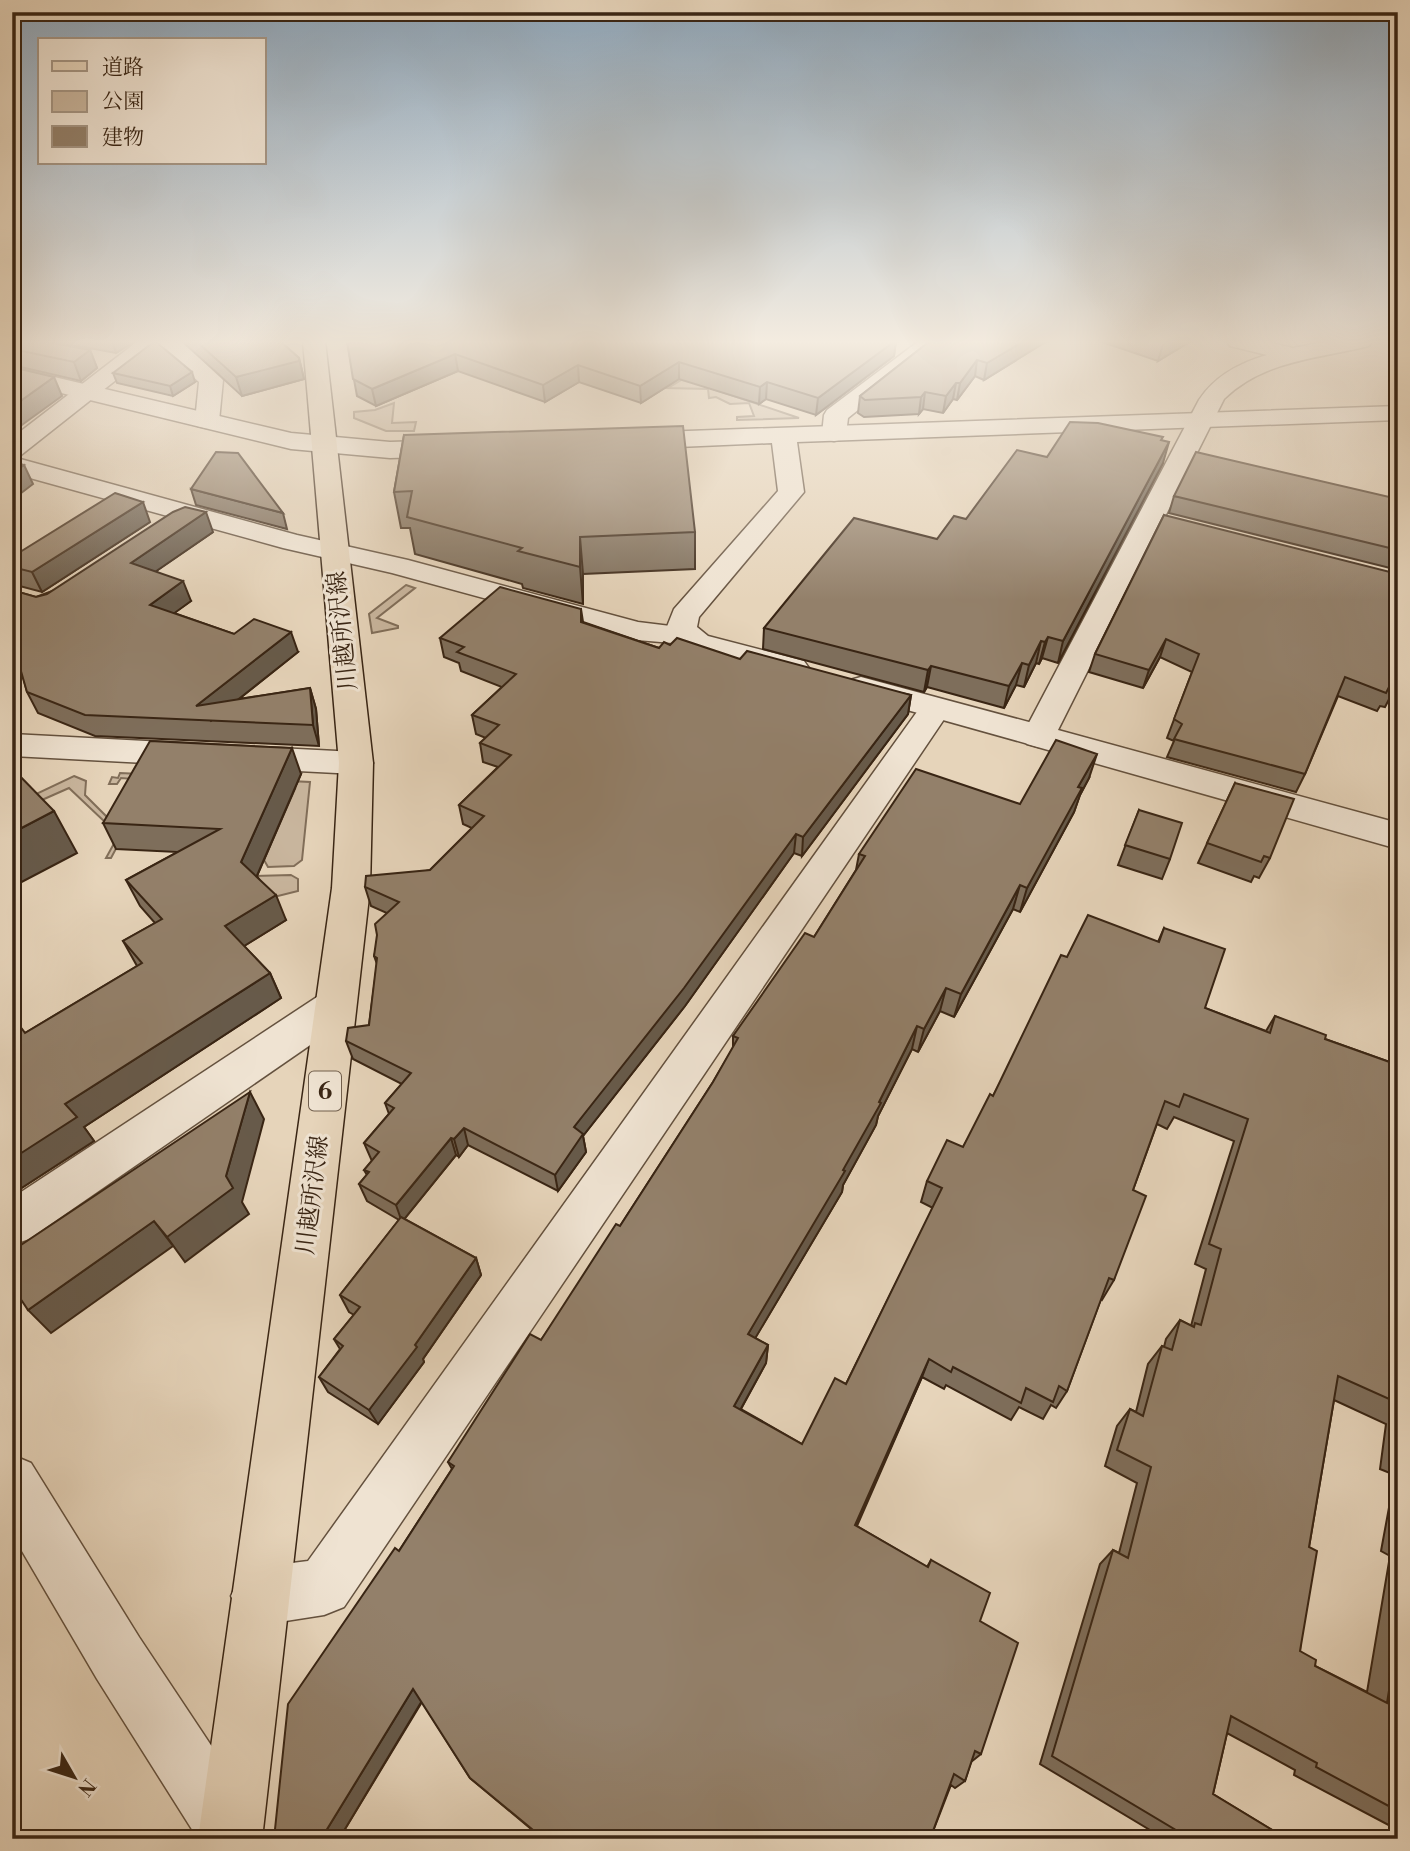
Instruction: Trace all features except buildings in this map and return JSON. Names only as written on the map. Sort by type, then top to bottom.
[{"type":"main road","name":"川越所沢線","points":[[230,1836],[351,888],[356,763],[324,427]]},
{"type":"street","points":[[12,450],[40,427]]},
{"type":"street","points":[[234,427],[292,441],[326,445],[390,450],[472,447]]},
{"type":"street","points":[[834,434],[835,427]]},
{"type":"street","points":[[608,442],[1035,427]]},
{"type":"street","points":[[1039,736],[1195,427]]},
{"type":"street","points":[[684,635],[681,629],[685,615],[791,492],[784,436]]},
{"type":"street","points":[[12,466],[637,631],[684,635],[710,648],[832,679],[1398,836]]},
{"type":"street","points":[[157,531],[189,514]]},
{"type":"street","points":[[1150,519],[1180,526]]},
{"type":"street","points":[[260,1596],[324,1587],[935,709]]},
{"type":"street","points":[[12,745],[356,763]]},
{"type":"street","points":[[12,1224],[334,1007]]},
{"type":"street","points":[[12,1482],[230,1836]]},
{"type":"green space","points":[[377,427],[415,427],[414,431],[386,431]]},
{"type":"green space","points":[[406,585],[415,588],[377,618],[398,628],[372,633],[369,614]]},
{"type":"green space","points":[[120,773],[310,782],[302,860],[294,866],[268,867],[264,860],[295,789],[151,783],[111,858],[106,858],[148,782],[121,778],[117,784],[109,784],[112,777],[118,778]]},
{"type":"green space","points":[[74,776],[86,781],[85,795],[111,821],[107,824],[69,788],[17,811],[15,804]]},
{"type":"green space","points":[[291,875],[298,879],[298,891],[274,897],[182,878]]}]
